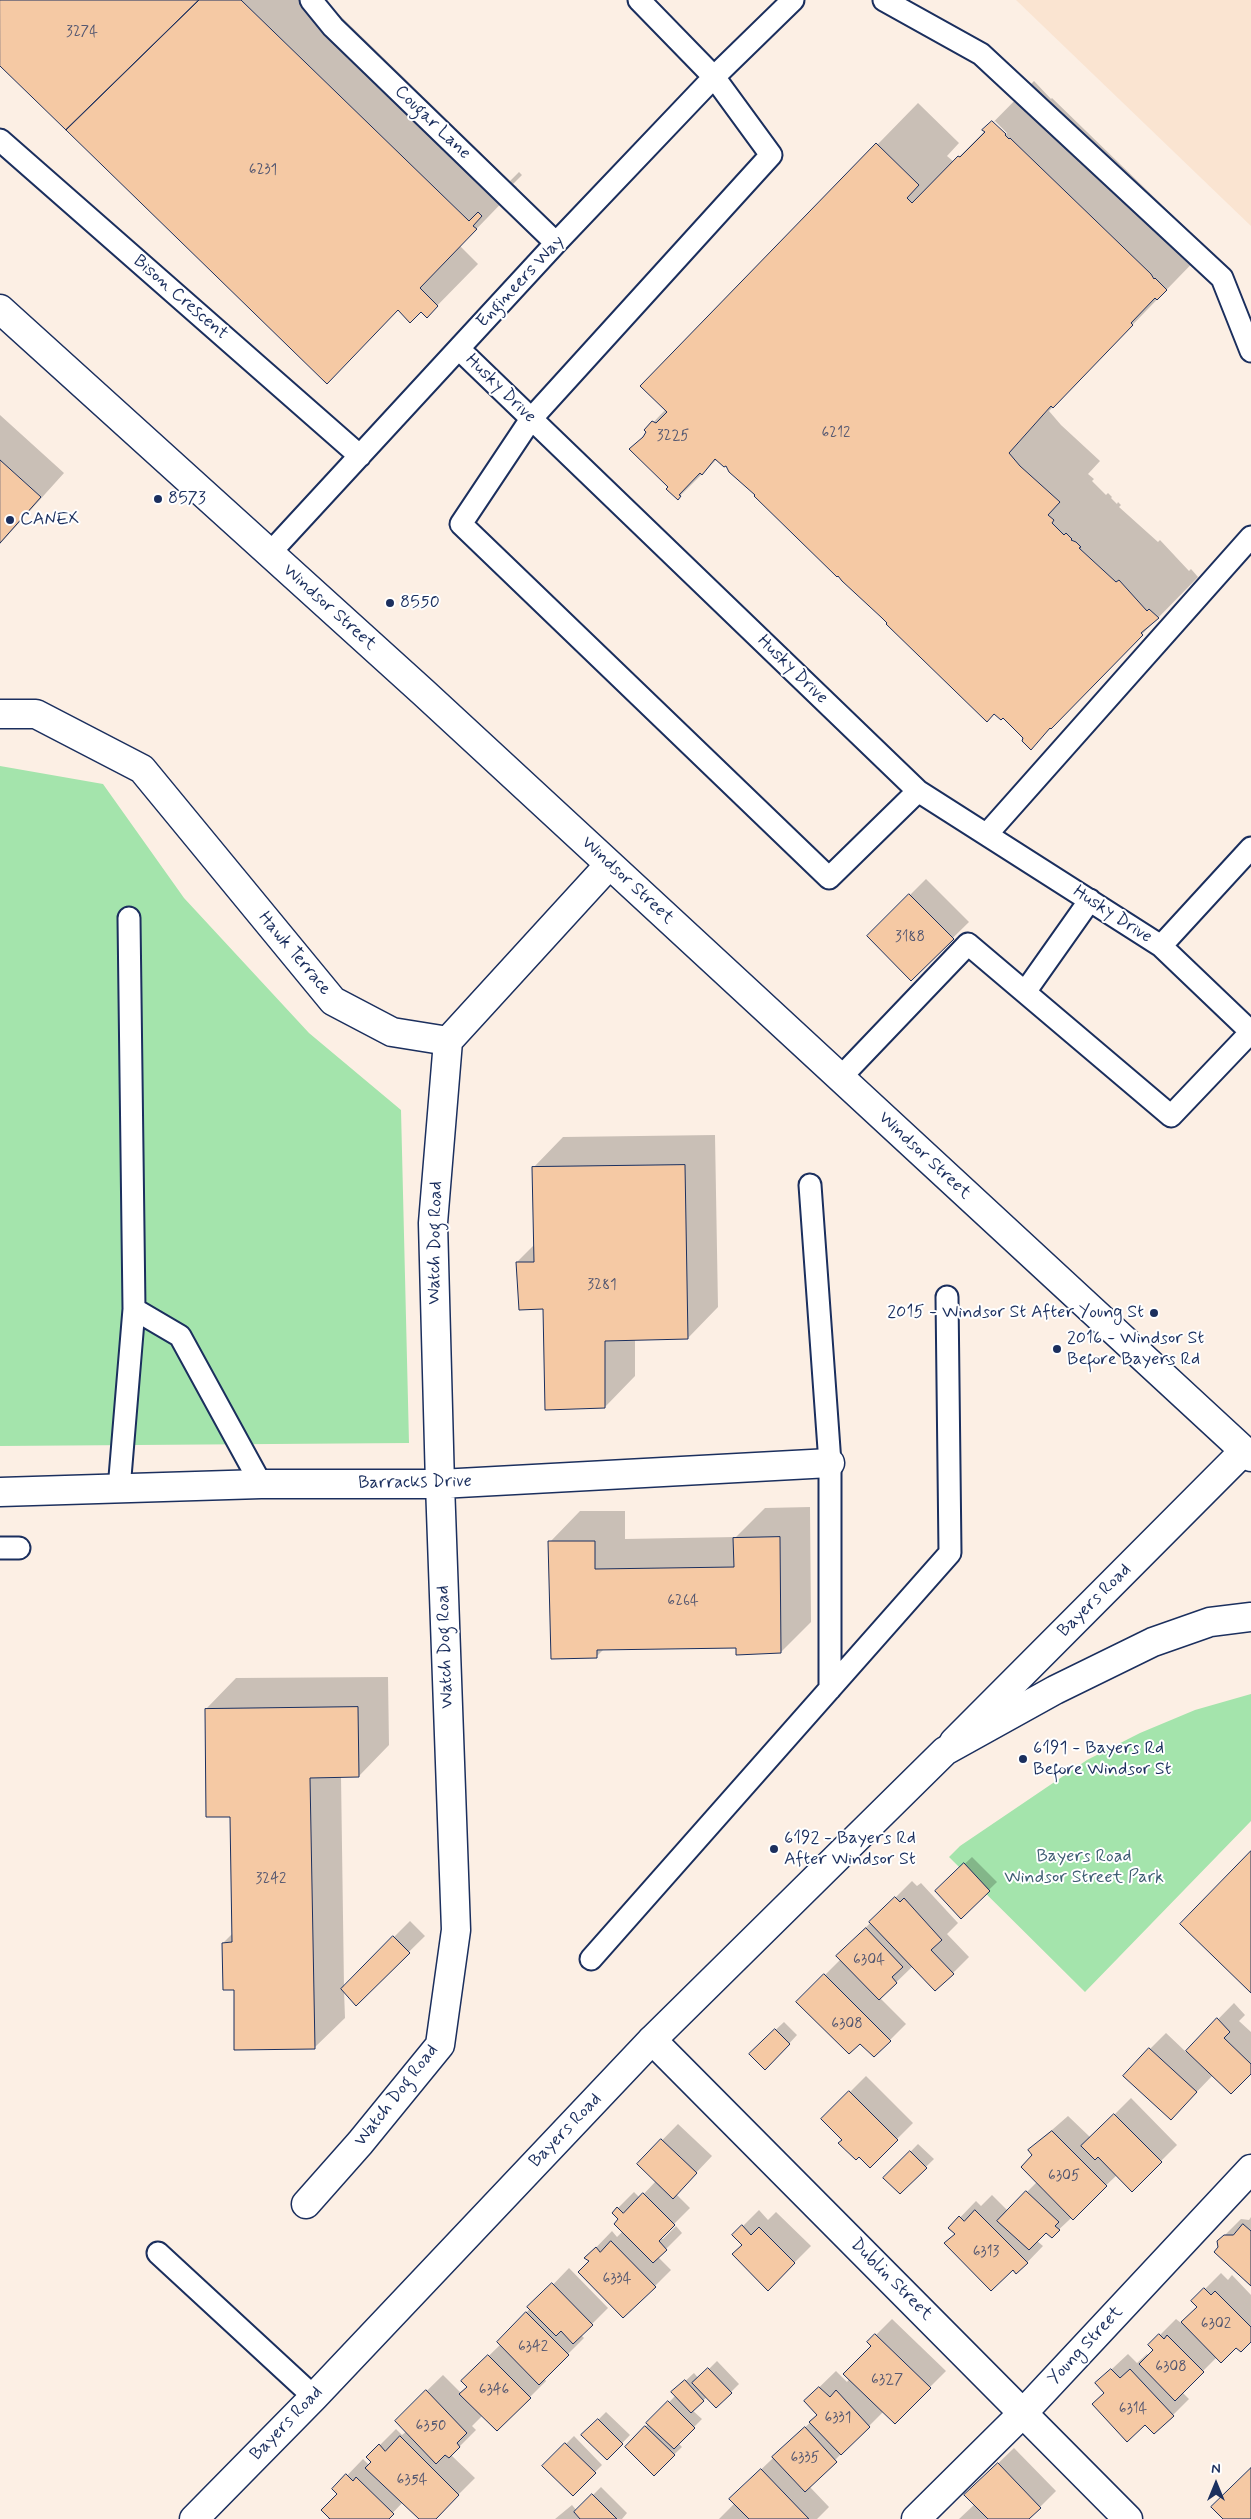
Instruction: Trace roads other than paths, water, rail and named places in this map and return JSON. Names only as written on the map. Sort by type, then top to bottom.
[{"type":"street","name":"Windsor Street","points":[[0,309],[423,692],[1248,1454]]},
{"type":"street","name":"Hawk Terrace","points":[[0,714],[36,714],[142,769],[333,1001],[392,1032],[448,1041]]},
{"type":"street","points":[[448,1041],[609,865]]},
{"type":"street","name":"Watch Dog Road","points":[[306,2204],[360,2144],[440,2045],[456,1930],[433,1223],[448,1041]]},
{"type":"street","name":"Bayers Road","points":[[194,2519],[314,2397],[652,2040],[1248,1454]]},
{"type":"street","name":"Barracks Drive","points":[[0,1492],[261,1484],[440,1484],[830,1463]]},
{"type":"street","name":"Bayers Road","points":[[945,1751],[1055,1690],[1153,1642],[1210,1622],[1251,1617]]},
{"type":"street","name":"Dublin Street","points":[[652,2040],[1128,2519]]},
{"type":"street","name":"Young Street","points":[[916,2519],[1023,2413],[1251,2169]]},
{"type":"lane","name":"Cougar Lane","points":[[311,0],[333,26],[556,243]]},
{"type":"lane","points":[[640,0],[714,77],[771,155],[531,419],[461,524],[829,878],[918,791]]},
{"type":"lane","name":"Engineers Way","points":[[269,554],[556,243],[714,77],[793,0]]},
{"type":"lane","points":[[884,0],[981,54],[1222,278],[1251,351]]},
{"type":"lane","name":"Bison Crescent","points":[[0,140],[360,456]]},
{"type":"lane","name":"Husky Drive","points":[[459,349],[918,791],[1161,946],[1251,1032]]},
{"type":"lane","points":[[987,834],[1251,536]]},
{"type":"lane","points":[[1161,946],[1251,848]]},
{"type":"lane","points":[[1025,992],[1090,900]]},
{"type":"lane","points":[[119,1489],[134,1309],[129,918]]},
{"type":"lane","points":[[840,1078],[968,944],[1170,1116],[1251,1032]]},
{"type":"lane","points":[[810,1186],[830,1463],[830,1689]]},
{"type":"lane","points":[[591,1959],[950,1553],[947,1297]]},
{"type":"lane","points":[[134,1309],[180,1336],[261,1484]]},
{"type":"lane","points":[[158,2253],[314,2397]]},
{"type":"place","name":"8573","points":[[158,499]]},
{"type":"place","name":"CANEX","points":[[10,520]]},
{"type":"place","name":"8550","points":[[390,603]]},
{"type":"place","name":"2015 - Windsor St After Young St","points":[[1154,1313]]},
{"type":"place","name":"2016 - Windsor St Before Bayers Rd","points":[[1057,1349]]},
{"type":"place","name":"6191 - Bayers Rd Before Windsor St","points":[[1023,1759]]},
{"type":"place","name":"6192 - Bayers Rd After Windsor St","points":[[774,1849]]},
{"type":"park label","name":"Bayers Road Windsor Street Park","points":[[1084,1867]]}]
